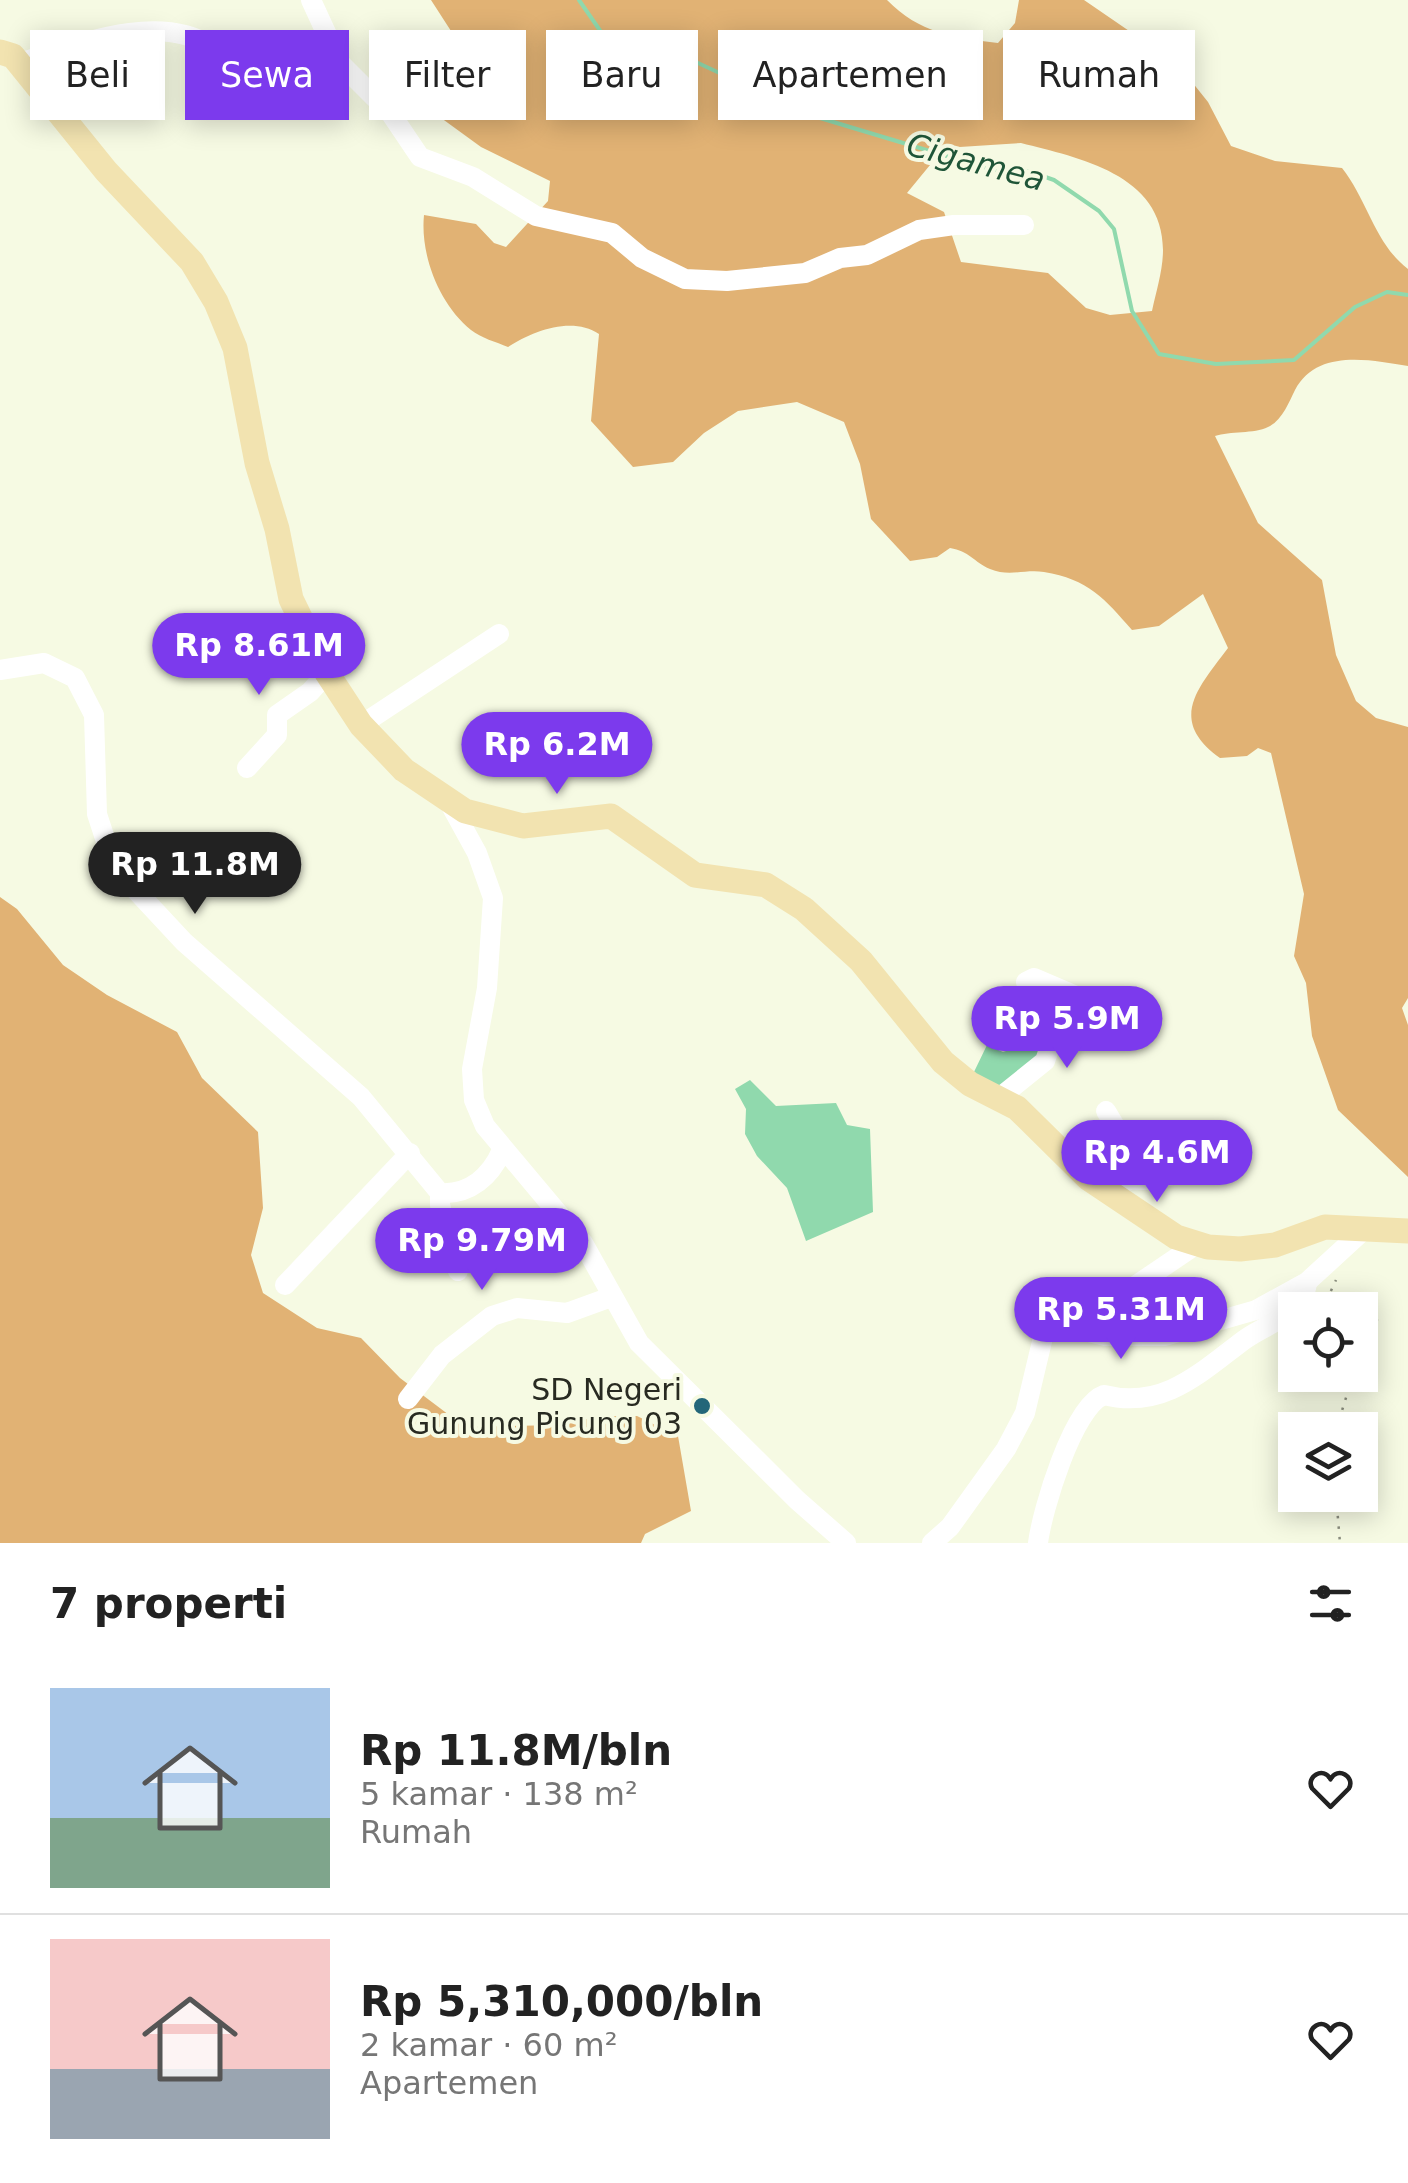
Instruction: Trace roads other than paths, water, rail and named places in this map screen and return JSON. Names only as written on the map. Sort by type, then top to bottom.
[{"type":"main road","points":[[9,57],[106,172],[192,262],[216,302],[236,348],[257,463],[278,529],[291,600],[327,673],[361,725],[404,770],[465,812],[524,826],[611,816],[694,876],[772,887],[846,946],[943,1062],[970,1084],[1024,1115],[1088,1178],[1176,1237],[1197,1244],[1260,1247],[1325,1227],[1408,1231]]},
{"type":"street","points":[[311,0],[340,63],[391,114],[420,156],[472,177],[536,216],[612,234],[642,258],[685,279],[727,281],[804,272],[840,258],[867,255],[919,230],[954,225],[1024,225]]},
{"type":"street","points":[[9,57],[116,37],[185,33]]},
{"type":"street","points":[[361,725],[500,634]]},
{"type":"street","points":[[0,670],[44,663],[75,678],[94,715],[94,792],[100,825],[112,857],[130,883],[184,942],[360,1096],[410,1153],[440,1193],[458,1271]]},
{"type":"street","points":[[247,768],[278,736],[277,716],[310,692],[327,673]]},
{"type":"street","points":[[448,800],[492,890],[487,988],[472,1088],[485,1126],[583,1242],[629,1331],[650,1356],[846,1543]]},
{"type":"street","points":[[1000,1098],[1044,1061],[1049,1049],[1026,982],[1034,978],[1054,984],[1090,1002]]},
{"type":"street","points":[[1106,1111],[1125,1143],[1127,1182]]},
{"type":"street","points":[[440,1193],[460,1191],[484,1179],[502,1150]]},
{"type":"street","points":[[285,1285],[410,1153]]},
{"type":"street","points":[[1088,1178],[1127,1182],[1178,1176],[1215,1163]]},
{"type":"street","points":[[932,1543],[973,1496],[1019,1425],[1044,1332],[1073,1328],[1140,1338],[1180,1334],[1278,1301],[1307,1282],[1367,1227]]},
{"type":"street","points":[[1073,1328],[1197,1244]]},
{"type":"street","points":[[1038,1543],[1053,1484],[1089,1404],[1104,1395],[1128,1400],[1162,1394],[1199,1378],[1244,1340],[1288,1314],[1304,1295],[1307,1282]]},
{"type":"street","points":[[408,1398],[454,1344],[492,1316],[517,1308],[567,1313],[591,1301],[611,1298]]},
{"type":"waterway","name":"Cigamea","points":[[579,0],[617,55],[670,50],[810,115],[993,170],[1028,171],[1054,180],[1099,211],[1114,229],[1132,311],[1159,354],[1216,364],[1294,360],[1355,307],[1387,292],[1408,295]]},
{"type":"place","name":"SD Negeri Gunung Picung 03","points":[[702,1406]]}]
